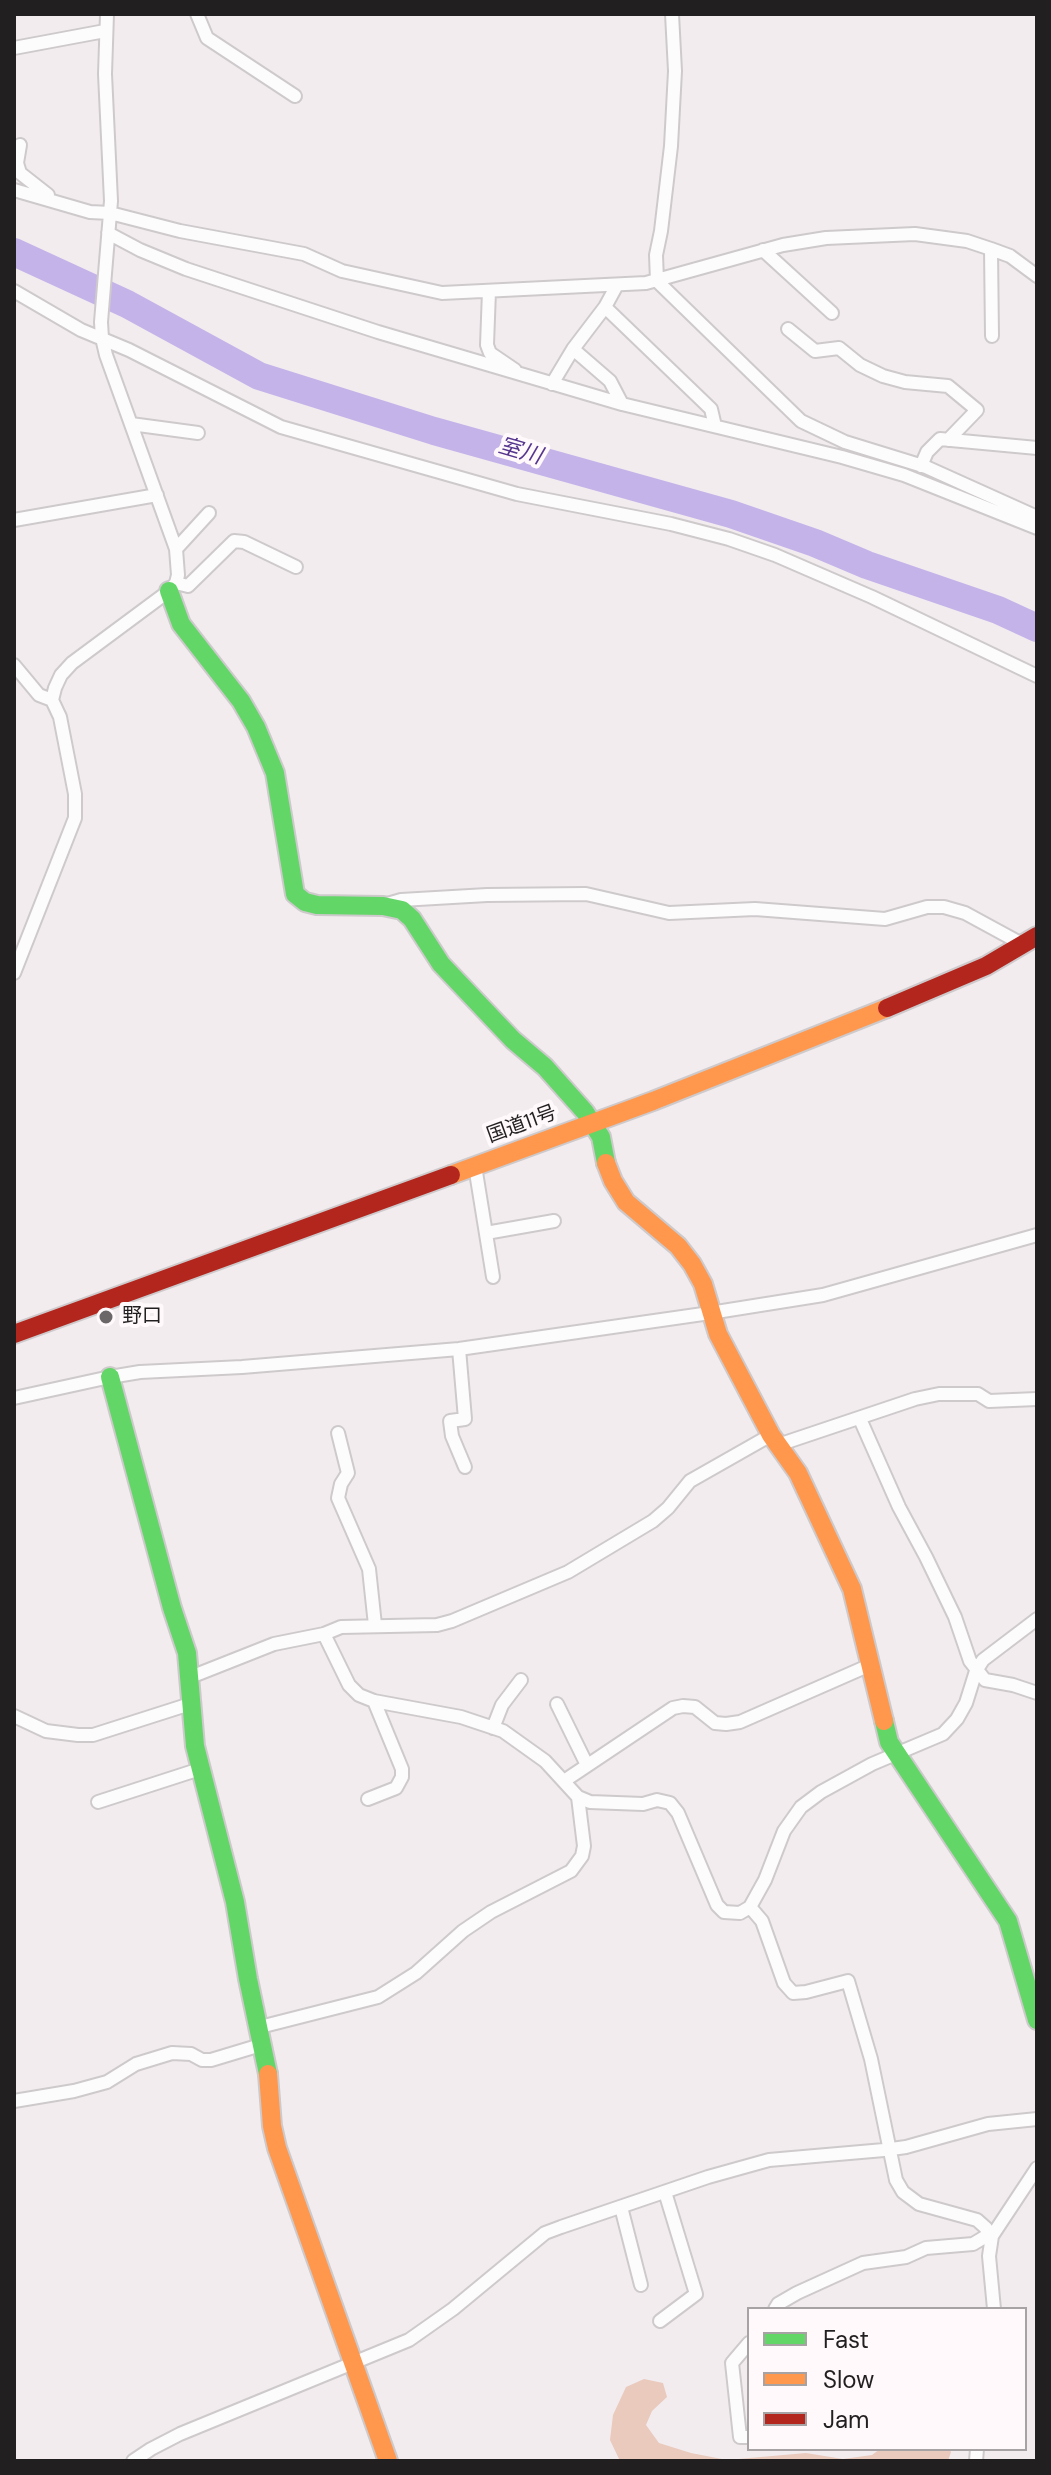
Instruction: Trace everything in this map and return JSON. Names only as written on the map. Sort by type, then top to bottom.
[{"type":"main road","points":[[172,587],[181,624],[241,701],[256,727],[279,791],[295,894],[305,902],[317,905],[383,906],[402,910],[412,919],[441,964],[513,1040],[545,1067],[593,1123],[601,1137],[613,1181],[626,1202],[678,1246],[703,1284],[718,1334],[775,1440],[798,1473],[852,1589],[889,1742],[1008,1921],[1037,2020]]},
{"type":"main road","name":"国道11号","points":[[14,1334],[593,1123],[935,989],[1033,943]]},
{"type":"main road","points":[[110,1377],[187,1653],[190,1704],[200,1769],[235,1902],[268,2069],[272,2126],[277,2148],[388,2461]]},
{"type":"street","points":[[107,14],[110,213],[102,338],[176,549],[178,563],[172,587]]},
{"type":"street","points":[[197,14],[207,38],[295,96]]},
{"type":"street","points":[[672,14],[675,71],[671,146],[656,255],[657,281],[801,421],[845,442],[921,466],[1037,517]]},
{"type":"street","points":[[14,48],[105,31]]},
{"type":"street","points":[[20,145],[17,163],[20,173],[56,201]]},
{"type":"street","points":[[14,190],[90,212],[110,213],[180,231],[304,254],[342,271],[442,293],[657,281],[783,245],[826,238],[915,234],[967,241],[991,249],[1010,256],[1037,276]]},
{"type":"street","points":[[108,236],[186,269],[378,332],[622,404],[904,475],[1037,528]]},
{"type":"street","points":[[991,249],[992,336]]},
{"type":"street","points":[[763,250],[832,313]]},
{"type":"street","points":[[552,384],[617,285]]},
{"type":"street","points":[[14,291],[81,330],[281,427],[517,494],[671,524],[729,539],[775,555],[934,625],[1037,676]]},
{"type":"street","points":[[489,291],[487,345],[490,353],[506,361],[519,374]]},
{"type":"street","points":[[605,307],[711,409],[715,426]]},
{"type":"street","points":[[788,329],[815,351],[839,348],[860,365],[883,376],[905,382],[948,386],[977,410],[948,440]]},
{"type":"street","points":[[573,349],[610,381],[622,404]]},
{"type":"street","points":[[131,424],[198,433]]},
{"type":"street","points":[[921,466],[927,452],[940,439],[1037,448]]},
{"type":"street","points":[[14,520],[157,495]]},
{"type":"street","points":[[176,549],[209,513]]},
{"type":"street","points":[[52,700],[61,675],[72,663],[172,587],[188,586],[234,541],[244,542],[296,567]]},
{"type":"street","points":[[14,665],[39,695],[52,700],[60,717],[75,794],[75,818],[14,972]]},
{"type":"street","points":[[383,906],[401,900],[586,894],[669,913],[755,909],[885,919],[927,907],[944,907],[1033,943]]},
{"type":"street","points":[[475,1166],[493,1277]]},
{"type":"street","points":[[486,1233],[554,1221]]},
{"type":"street","points":[[16,1393],[140,1372],[459,1349],[710,1313],[823,1295],[1037,1235]]},
{"type":"street","points":[[459,1349],[465,1419],[450,1421],[452,1436],[465,1467]]},
{"type":"street","points":[[188,1678],[274,1644],[324,1634],[341,1627],[437,1625],[452,1621],[568,1572],[653,1521],[690,1481],[775,1440],[860,1419],[915,1399],[939,1394],[978,1394],[989,1401],[1037,1399]]},
{"type":"street","points":[[860,1419],[899,1507],[955,1617],[976,1671],[985,1680],[1037,1693]]},
{"type":"street","points":[[338,1433],[348,1473],[341,1484],[338,1498],[369,1569],[375,1625]]},
{"type":"street","points":[[324,1634],[349,1685],[359,1695],[374,1701],[461,1717],[503,1731],[545,1761],[578,1797],[590,1802],[643,1804],[657,1800],[670,1803],[678,1813],[717,1905],[724,1912],[740,1913],[750,1907],[765,1880],[784,1831],[801,1807],[821,1792],[872,1764],[943,1734],[966,1703],[976,1671],[991,1653],[1037,1619]]},
{"type":"street","points":[[564,1781],[673,1708],[695,1707],[715,1723],[740,1722],[870,1665]]},
{"type":"street","points":[[493,1728],[502,1705],[521,1680]]},
{"type":"street","points":[[368,1799],[396,1788],[402,1777],[402,1769],[374,1701]]},
{"type":"street","points":[[14,1716],[46,1731],[93,1735],[190,1704]]},
{"type":"street","points":[[557,1704],[587,1765]]},
{"type":"street","points":[[98,1802],[200,1769]]},
{"type":"street","points":[[14,2101],[107,2082],[136,2064],[172,2053],[211,2060],[262,2036],[378,1997],[416,1973],[463,1931],[491,1912],[571,1871],[582,1856],[584,1846],[578,1797]]},
{"type":"street","points":[[750,1907],[762,1921],[784,1983],[793,1993],[848,1981],[871,2059],[896,2180],[903,2192],[919,2204],[977,2220],[986,2228],[990,2235],[994,2307]]},
{"type":"street","points":[[133,2461],[180,2434],[409,2340],[453,2309],[545,2233],[769,2160],[906,2147],[988,2124],[1037,2119]]},
{"type":"street","points":[[776,2307],[797,2293],[863,2263],[906,2257],[926,2248],[973,2244],[990,2235],[1037,2168]]},
{"type":"street","points":[[660,2321],[696,2294],[665,2192]]},
{"type":"street","points":[[621,2207],[641,2285]]},
{"type":"street","points":[[747,2345],[732,2363],[740,2437],[747,2437]]},
{"type":"shaded area","points":[[644,2379],[663,2383],[667,2397],[652,2411],[646,2425],[659,2443],[691,2453],[727,2460],[806,2453],[843,2459],[872,2455],[877,2451],[951,2452],[948,2461],[620,2461],[610,2440],[613,2415],[626,2387]]},
{"type":"waterway","name":"室川","points":[[14,252],[127,304],[259,376],[434,431],[731,514],[998,610],[1037,628]]},
{"type":"traffic: fast","points":[[169,591],[181,624],[241,701],[256,727],[275,773],[295,894],[305,902],[317,905],[383,906],[402,910],[412,919],[441,964],[513,1040],[545,1067],[585,1112],[601,1137],[606,1163]]},
{"type":"traffic: fast","points":[[110,1377],[187,1653],[195,1746],[235,1902],[268,2074]]},
{"type":"traffic: fast","points":[[884,1721],[889,1742],[1008,1921],[1037,2020]]},
{"type":"traffic: slow","points":[[451,1175],[653,1101],[887,1008]]},
{"type":"traffic: slow","points":[[606,1163],[626,1202],[678,1246],[692,1264],[703,1284],[718,1334],[771,1435],[798,1473],[852,1589],[884,1721]]},
{"type":"traffic: slow","points":[[268,2074],[277,2148],[388,2461]]},
{"type":"traffic: jam","points":[[887,1008],[986,966],[1037,936]]},
{"type":"traffic: jam","points":[[14,1334],[451,1175]]},
{"type":"place","name":"野口","points":[[106,1317]]}]
